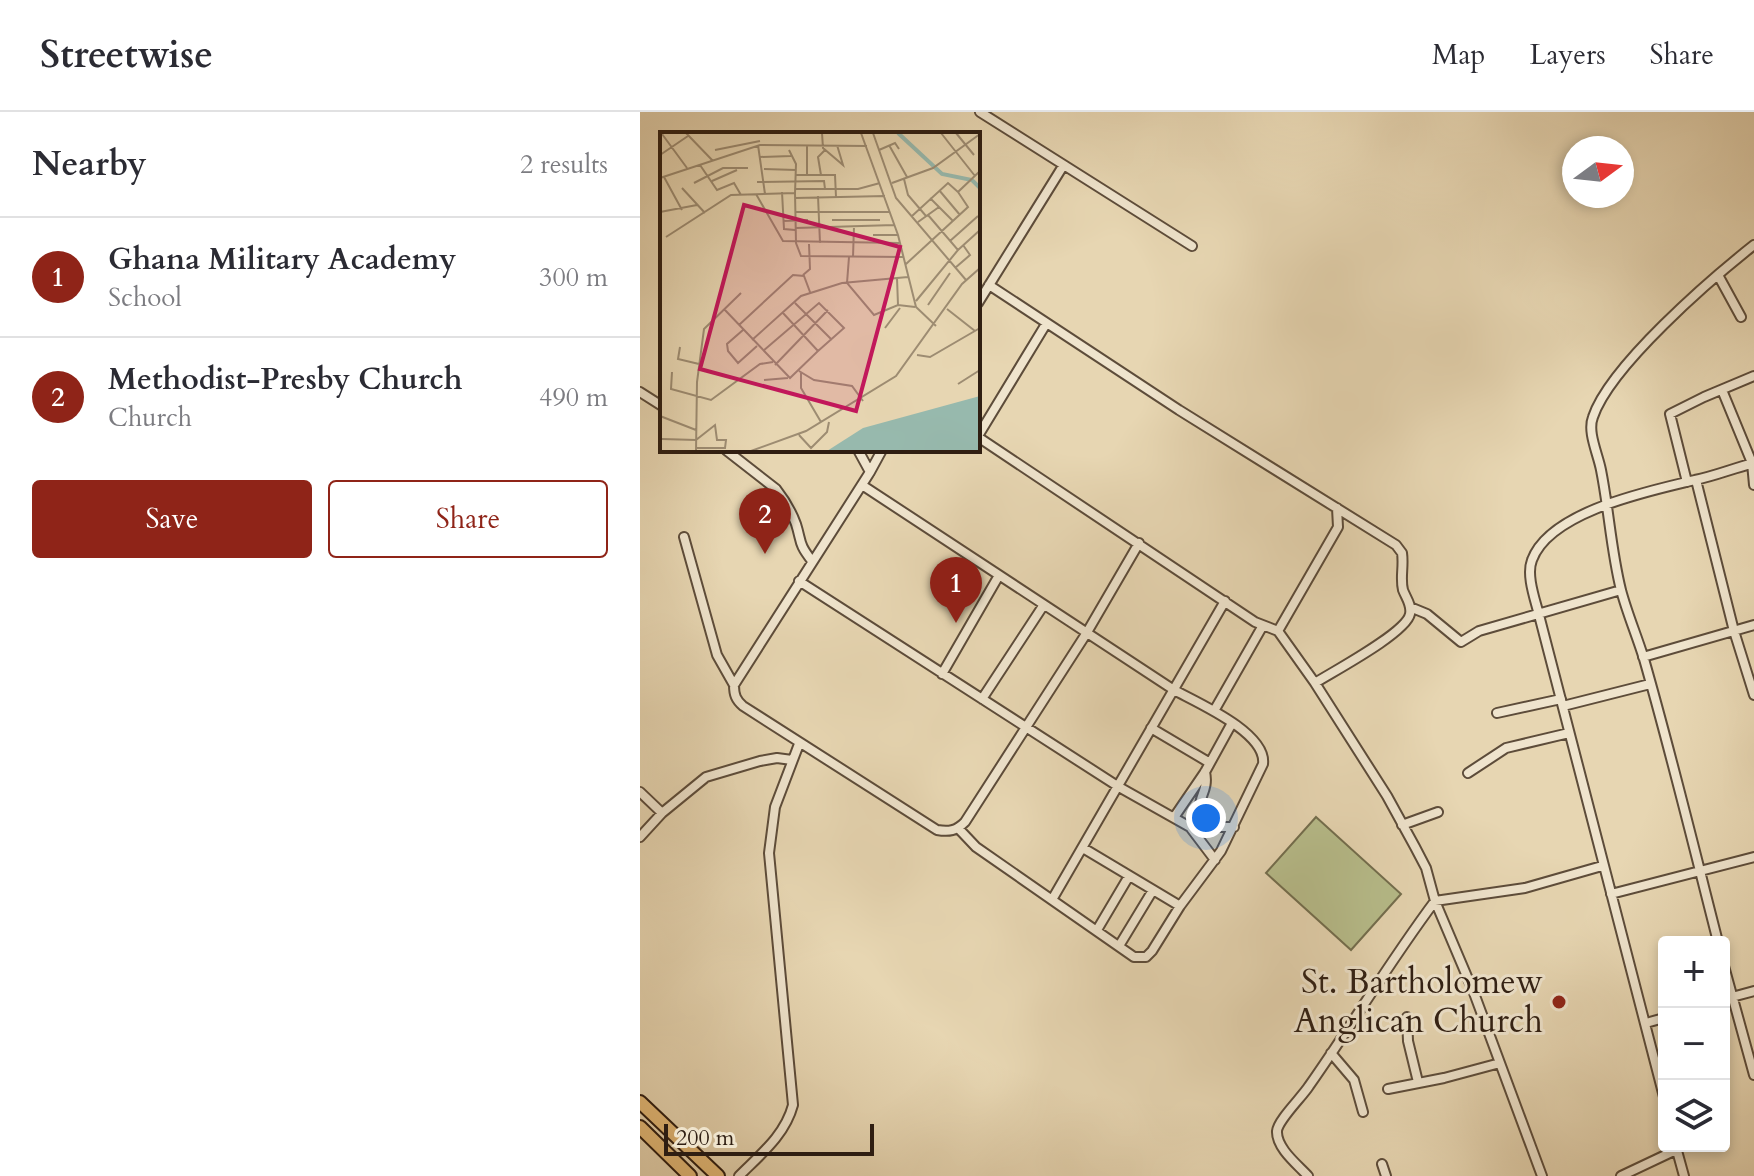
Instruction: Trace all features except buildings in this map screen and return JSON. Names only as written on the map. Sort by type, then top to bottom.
[{"type":"main road","points":[[640,1102],[718,1176]]},
{"type":"main road","points":[[640,1127],[690,1176]]},
{"type":"street","points":[[980,112],[1192,246]]},
{"type":"street","points":[[980,300],[1063,166]]},
{"type":"street","points":[[1716,936],[1643,657],[1621,590],[1601,468],[1591,427],[1594,413],[1607,390],[1642,348],[1754,245]]},
{"type":"street","points":[[1718,275],[1741,317]]},
{"type":"street","points":[[989,285],[1396,545],[1402,553],[1401,578],[1410,615],[1389,637],[1315,683]]},
{"type":"street","points":[[980,433],[1046,324]]},
{"type":"street","points":[[1754,376],[1670,414],[1754,695]]},
{"type":"street","points":[[1722,390],[1753,463],[1754,485]]},
{"type":"street","points":[[640,392],[660,405]]},
{"type":"street","points":[[980,437],[1262,627],[1278,631],[1387,796],[1426,868],[1435,901],[1542,1176]]},
{"type":"street","points":[[729,452],[782,496],[797,527],[799,543],[812,561]]},
{"type":"street","points":[[859,452],[870,472]]},
{"type":"street","points":[[734,685],[881,452]]},
{"type":"street","points":[[1660,1080],[1602,866],[1530,572],[1532,560],[1546,540],[1579,516],[1605,505],[1753,463]]},
{"type":"street","points":[[862,485],[1086,634],[1232,723],[1257,744],[1264,756],[1234,827],[1215,860],[1146,957],[1134,957],[976,847],[958,828]]},
{"type":"street","points":[[1278,631],[1338,527],[1337,508]]},
{"type":"street","points":[[1338,527],[1358,521]]},
{"type":"street","points":[[684,537],[717,655],[734,685],[737,701],[799,744],[937,830],[949,832],[958,828],[1086,634],[1139,543]]},
{"type":"street","points":[[942,674],[998,577]]},
{"type":"street","points":[[799,581],[1119,787],[1175,816],[1190,827],[1215,860]]},
{"type":"street","points":[[1410,607],[1427,614],[1461,642],[1479,631],[1621,590]]},
{"type":"street","points":[[1053,898],[1225,601]]},
{"type":"street","points":[[982,699],[1043,606]]},
{"type":"street","points":[[1643,657],[1754,625]]},
{"type":"street","points":[[1214,711],[1262,627]]},
{"type":"street","points":[[1497,713],[1650,684]]},
{"type":"street","points":[[1175,816],[1205,772],[1232,723]]},
{"type":"street","points":[[1151,728],[1210,763]]},
{"type":"street","points":[[1468,773],[1506,748],[1569,733]]},
{"type":"street","points":[[739,1176],[776,1139],[788,1122],[793,1105],[769,853],[775,807],[799,744]]},
{"type":"street","points":[[640,837],[662,813],[706,777],[760,761],[777,758],[792,760]]},
{"type":"street","points":[[1205,772],[1207,783],[1198,804],[1200,813],[1215,828]]},
{"type":"street","points":[[640,792],[662,813]]},
{"type":"street","points":[[1402,825],[1438,812]]},
{"type":"street","points":[[1190,827],[1234,827]]},
{"type":"street","points":[[1083,848],[1180,906]]},
{"type":"street","points":[[1611,894],[1754,857]]},
{"type":"street","points":[[1308,1176],[1281,1144],[1276,1134],[1278,1126],[1435,901],[1525,888],[1602,866]]},
{"type":"street","points":[[1097,930],[1129,876]]},
{"type":"street","points":[[1119,946],[1153,890]]},
{"type":"street","points":[[1754,991],[1730,1000],[1754,1075]]},
{"type":"street","points":[[1407,1017],[1408,1041],[1418,1082]]},
{"type":"street","points":[[1646,1023],[1658,1020]]},
{"type":"street","points":[[1331,1053],[1354,1080],[1363,1112]]},
{"type":"street","points":[[1388,1089],[1500,1063]]},
{"type":"street","points":[[1621,1176],[1668,1152]]},
{"type":"street","points":[[1677,1152],[1684,1176]]},
{"type":"street","points":[[1382,1164],[1386,1176]]},
{"type":"green space","points":[[1316,817],[1401,894],[1351,950],[1266,873]]},
{"type":"place","name":"Methodist-Presby Church","points":[[765,554]]},
{"type":"place","name":"Ghana Military Academy","points":[[956,623]]},
{"type":"place","name":"St. Bartholomew Anglican Church","points":[[1559,1002]]}]
